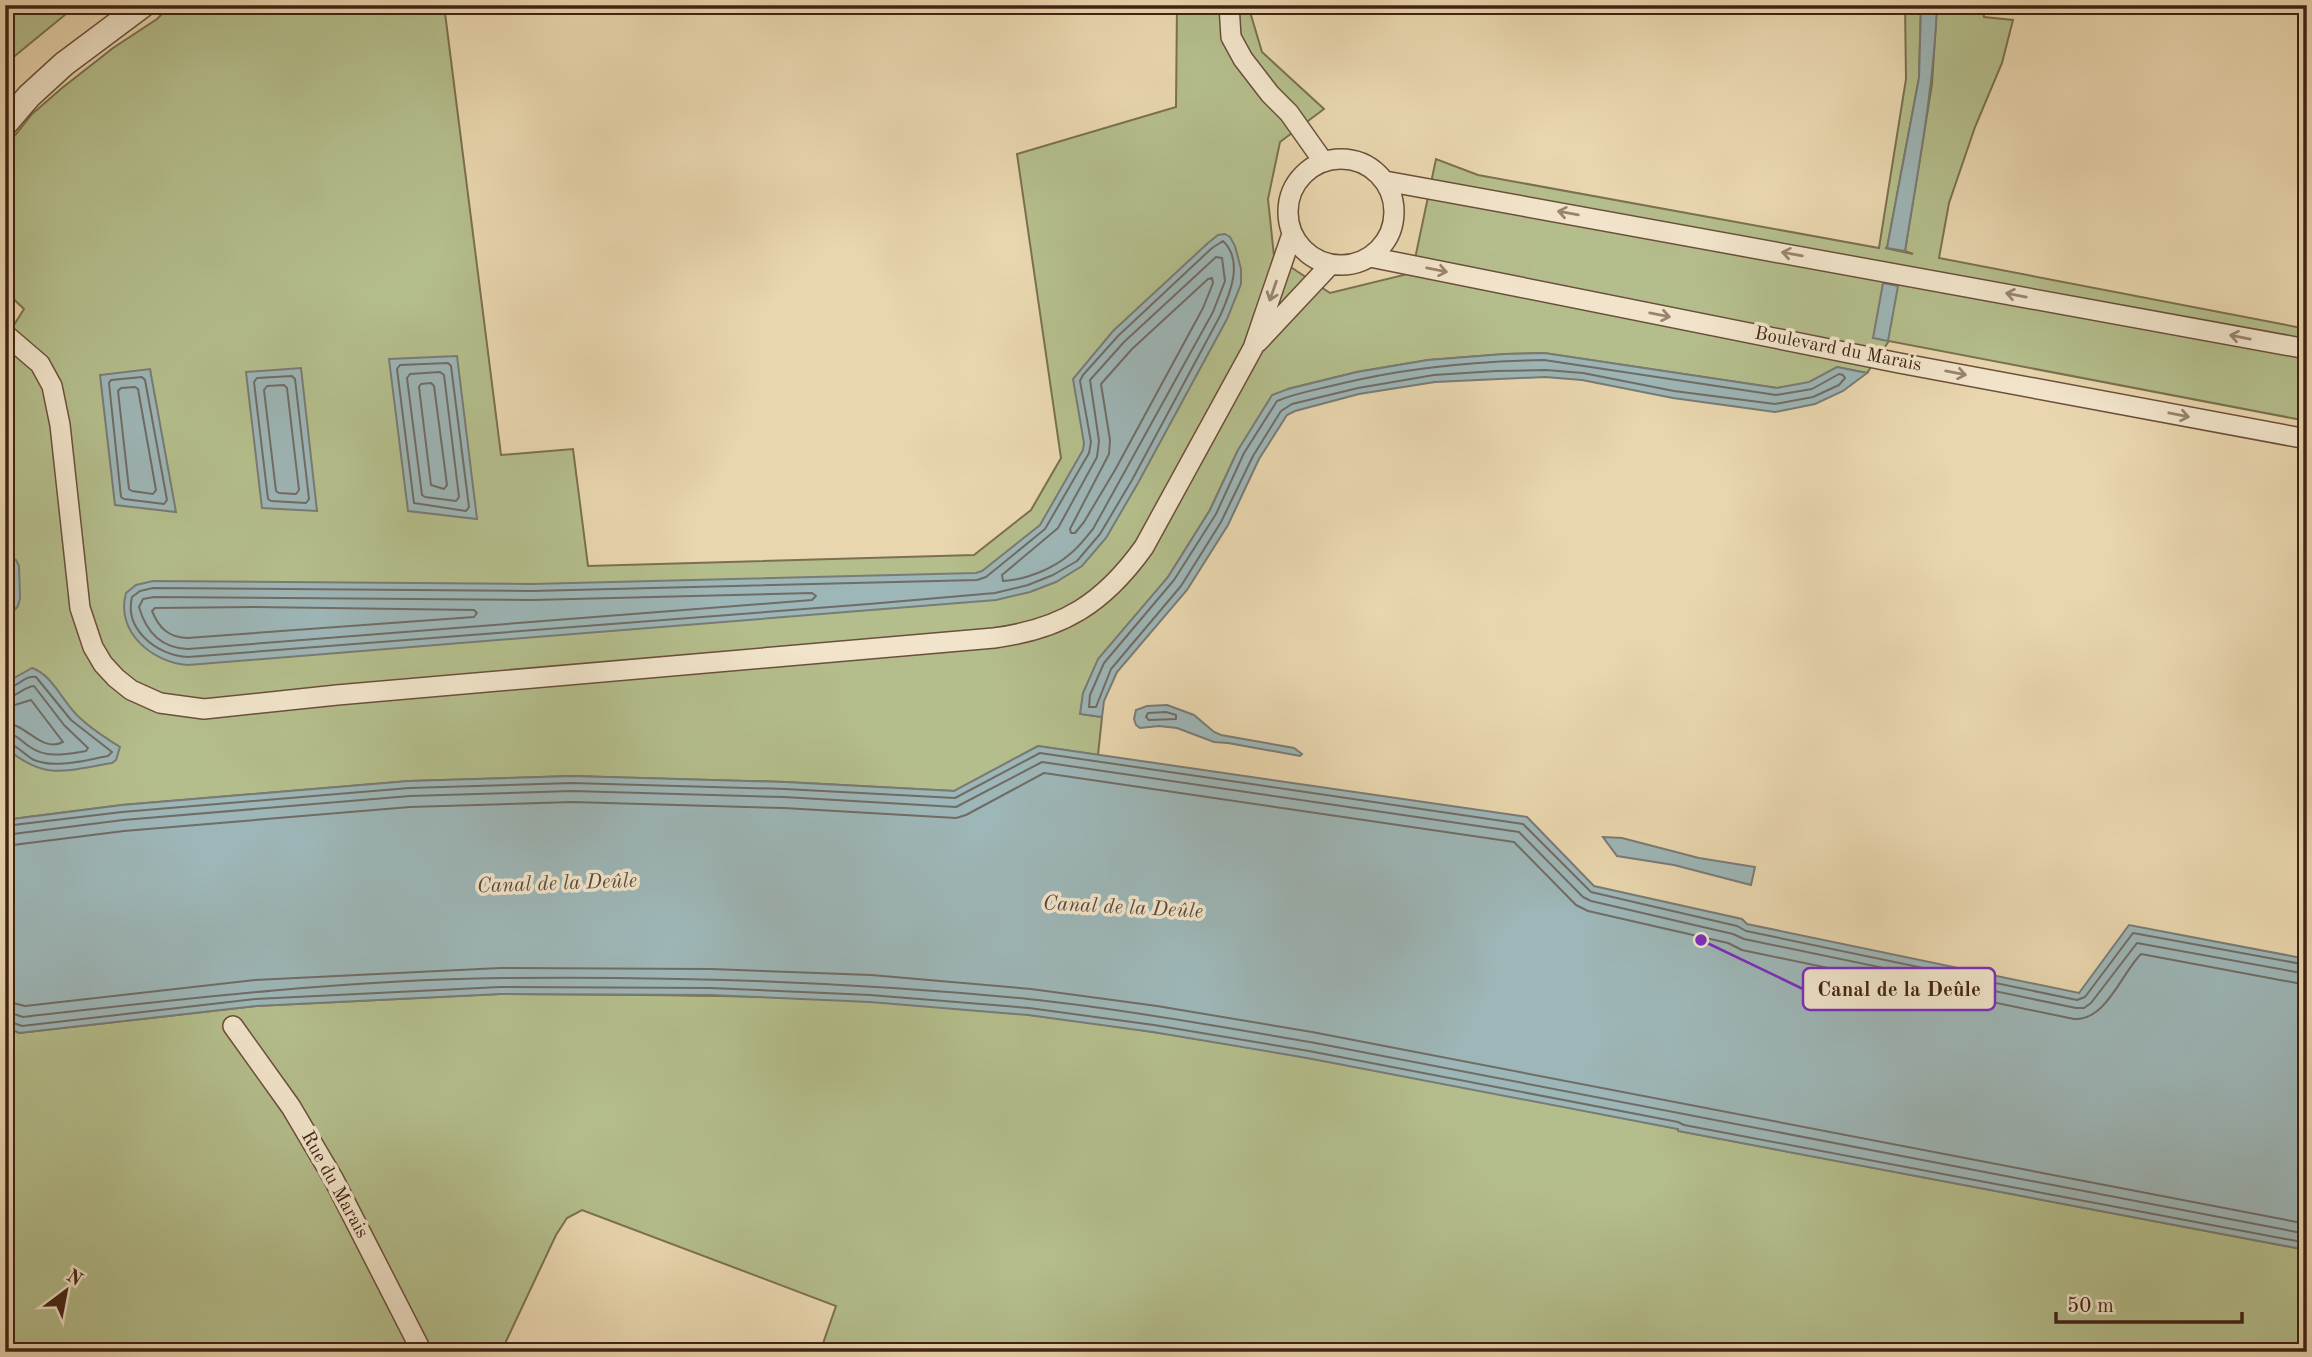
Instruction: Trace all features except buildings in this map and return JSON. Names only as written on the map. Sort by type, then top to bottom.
[{"type":"street","points":[[5,124],[29,96],[64,64],[143,5]]},
{"type":"street","points":[[1229,5],[1231,37],[1243,59],[1270,94],[1289,113],[1323,161]]},
{"type":"street","points":[[1340,158],[1357,160],[1385,181],[1392,196],[1395,213],[1391,230],[1383,245],[1370,257],[1344,265],[1331,264],[1315,259],[1301,248],[1292,234],[1287,217],[1289,200],[1296,183],[1308,170],[1323,161],[1340,158]]},
{"type":"street","points":[[1385,181],[2307,349]]},
{"type":"street","points":[[9,340],[40,364],[52,386],[80,608],[93,648],[103,664],[131,690],[160,703],[204,709],[994,638],[1049,626],[1095,600],[1123,575],[1144,547],[1253,348],[1292,234]]},
{"type":"street","name":"Boulevard du Marais","points":[[1370,257],[1899,363],[2307,439]]},
{"type":"street","points":[[1253,348],[1331,264]]},
{"type":"street","name":"Rue du Marais","points":[[233,1026],[292,1108],[333,1178],[422,1352]]},
{"type":"green space","points":[[5,5],[77,5],[5,64]]},
{"type":"green space","points":[[171,5],[444,5],[501,455],[573,449],[588,566],[974,555],[1031,510],[1061,458],[1017,154],[1176,107],[1177,5],[1248,5],[1262,52],[1324,109],[1280,142],[1268,199],[1274,256],[1330,293],[1412,273],[1436,159],[1478,175],[1879,248],[1906,79],[1905,5],[1921,5],[1919,78],[1885,248],[1913,254],[1905,251],[1932,84],[1937,5],[1983,5],[1984,17],[2013,20],[2002,63],[1975,127],[1949,203],[1939,258],[2307,329],[2307,421],[1889,341],[1867,373],[1837,367],[1809,383],[1777,388],[1544,353],[1428,360],[1357,372],[1288,389],[1238,450],[1210,510],[1168,577],[1137,616],[1081,714],[1102,717],[1098,755],[1038,746],[955,791],[785,782],[572,776],[409,781],[122,805],[5,820],[5,347],[24,309],[5,291],[5,148],[32,114],[62,88],[113,48],[157,19]]},
{"type":"green space","points":[[500,994],[832,999],[965,1008],[1113,1026],[1356,1067],[2307,1250],[2307,1352],[820,1352],[836,1306],[582,1210],[567,1218],[556,1235],[501,1352],[5,1352],[5,1026],[19,1033],[256,1006]]},
{"type":"water","points":[[1921,5],[1937,5],[1933,67],[1905,251],[1887,248],[1919,78]]},
{"type":"water","points":[[1225,234],[1235,246],[1241,269],[1241,284],[1227,319],[1138,483],[1106,538],[1082,566],[1056,582],[1030,592],[996,600],[188,665],[175,663],[150,652],[140,643],[126,620],[126,593],[136,585],[153,581],[531,584],[982,571],[1040,525],[1083,450],[1073,379],[1113,331],[1208,243],[1218,235]]},
{"type":"water","points":[[1883,283],[1898,286],[1888,341],[1873,338]]},
{"type":"water","points":[[1544,353],[1777,388],[1809,382],[1837,367],[1867,373],[1843,391],[1815,404],[1775,412],[1673,398],[1582,380],[1545,377],[1435,382],[1359,394],[1295,411],[1287,415],[1259,459],[1228,525],[1187,590],[1117,672],[1104,701],[1102,717],[1080,714],[1083,693],[1098,659],[1168,577],[1210,510],[1238,450],[1272,395],[1357,372],[1428,360]]},
{"type":"water","points":[[457,356],[477,519],[408,511],[389,359]]},
{"type":"water","points":[[301,368],[317,511],[262,508],[246,372]]},
{"type":"water","points":[[150,369],[176,512],[115,505],[100,375]]},
{"type":"water","points":[[5,555],[16,560],[19,566],[20,598],[18,606],[5,621]]},
{"type":"water","points":[[32,668],[52,683],[84,721],[120,747],[116,760],[81,769],[56,771],[32,765],[5,747],[5,683]]},
{"type":"water","points":[[1167,705],[1194,715],[1221,735],[1294,748],[1302,754],[1300,756],[1214,742],[1177,728],[1140,728],[1136,725],[1136,710],[1147,706]]},
{"type":"water","points":[[1038,746],[1527,817],[1594,886],[1742,919],[1747,924],[2079,993],[2129,925],[2307,959],[2307,1250],[1307,1058],[1153,1032],[1028,1015],[870,1002],[710,995],[500,994],[256,1006],[19,1033],[5,1026],[5,820],[122,805],[409,781],[572,776],[785,782],[954,791]]},
{"type":"water","points":[[1603,837],[1622,838],[1699,858],[1755,867],[1751,885],[1674,865],[1617,856]]},
{"type":"place","name":"Canal de la Deûle","points":[[1701,940]]}]
